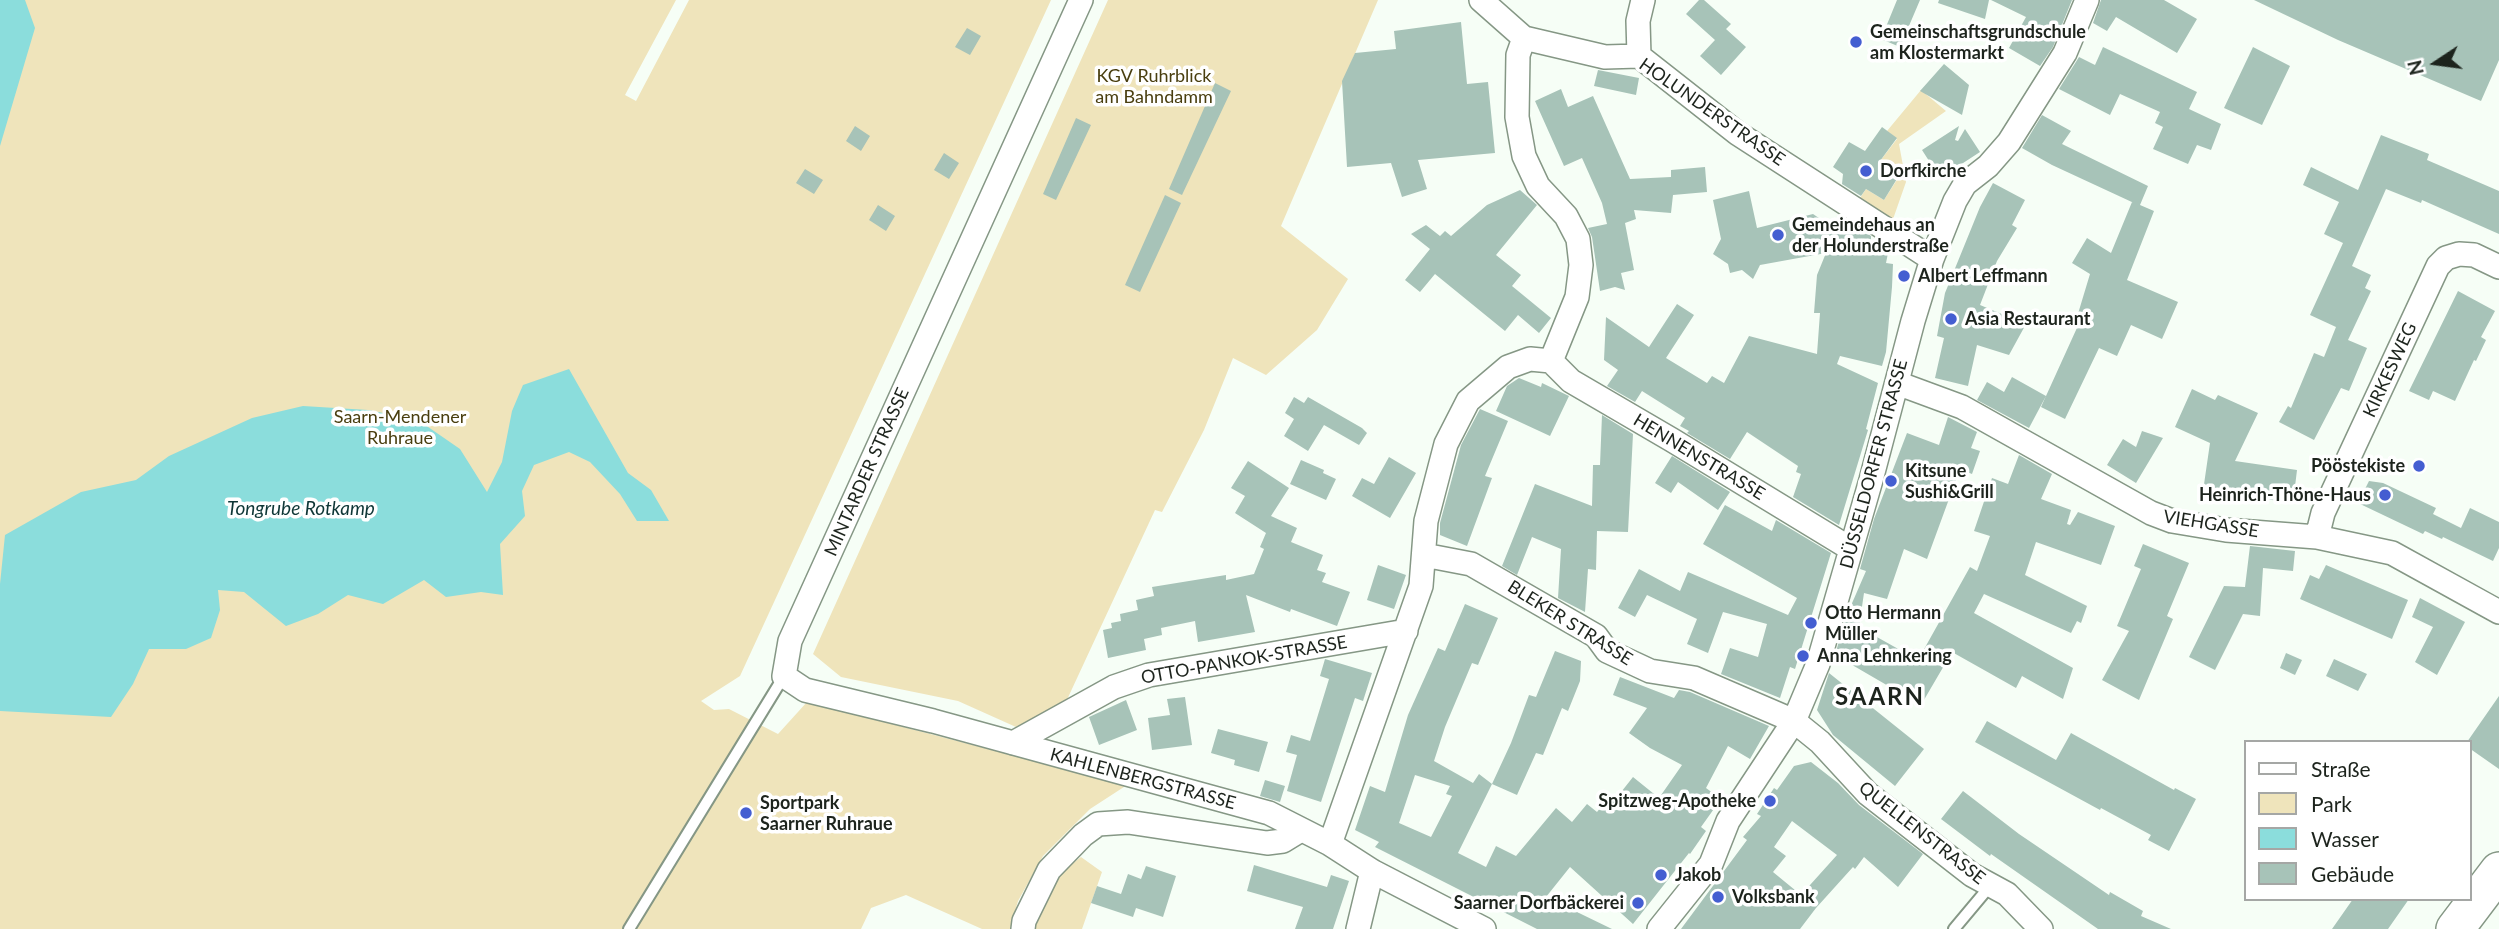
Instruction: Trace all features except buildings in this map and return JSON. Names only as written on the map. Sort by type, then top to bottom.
[{"type":"main road","points":[[2455,929],[2499,871]]},
{"type":"street","name":"MINTARDER STRASSE","points":[[784,676],[790,641],[1081,0]]},
{"type":"street","name":"HOLUNDERSTRASSE","points":[[1481,0],[1524,38],[1605,57],[1639,56],[1737,133],[1932,259]]},
{"type":"street","points":[[1639,56],[1638,21],[1643,0]]},
{"type":"street","name":"DÜSSELDORFER STRASSE","points":[[1659,929],[1711,864],[1728,821],[1794,721],[1818,664],[1913,321],[1932,259],[1955,201],[1965,184],[1988,166],[2010,142],[2065,52],[2087,0]]},
{"type":"street","points":[[1331,845],[1421,586],[1426,521],[1446,444],[1468,401],[1508,367],[1530,359],[1551,360],[1577,297],[1581,264],[1578,239],[1566,216],[1538,186],[1524,156],[1517,117],[1518,55],[1524,38]]},
{"type":"street","name":"KIRKESWEG","points":[[2317,537],[2323,513],[2438,266],[2446,258],[2459,254],[2474,255],[2499,267]]},
{"type":"street","name":"HENNENSTRASSE","points":[[1551,360],[1571,382],[1851,549]]},
{"type":"street","name":"VIEHGASSE","points":[[1897,383],[1962,407],[2151,513],[2172,521],[2226,530],[2317,537],[2392,553],[2499,612]]},
{"type":"street","name":"BLEKER STRASSE","points":[[1424,555],[1471,564],[1597,636],[1607,651],[1650,671],[1694,678],[1794,721]]},
{"type":"street","name":"OTTO-PANKOK-STRASSE","points":[[1013,743],[1114,687],[1149,675],[1406,631]]},
{"type":"street","name":"KAHLENBERGSTRASSE","points":[[784,676],[805,690],[1269,813],[1331,845],[1372,871],[1484,929]]},
{"type":"street","name":"QUELLENSTRASSE","points":[[1794,721],[1821,742],[1868,794],[1923,839],[1990,886],[2007,894],[2041,929]]},
{"type":"street","points":[[1023,929],[1024,921],[1049,870],[1083,835],[1098,824],[1128,822],[1267,843],[1283,841],[1301,830]]},
{"type":"street","points":[[1359,929],[1372,871]]},
{"type":"lane","name":"MINTARDER STRASSE","points":[[629,929],[784,676]]},
{"type":"lane","name":"QUELLENSTRASSE","points":[[1954,929],[1990,886]]},
{"type":"green space","name":"Saarn-Mendener Ruhraue","points":[[0,0],[676,0],[625,95],[636,101],[689,0],[1051,0],[740,676],[701,701],[714,710],[729,709],[778,734],[807,702],[1127,785],[1090,809],[1043,856],[1018,901],[1010,929],[982,929],[906,895],[871,908],[861,929],[0,929]]},
{"type":"green space","name":"KGV Ruhrblick am Bahndamm","points":[[1108,0],[1378,0],[1281,226],[1348,279],[1317,330],[1266,375],[1233,358],[1204,430],[1162,512],[1155,510],[1065,704],[1016,727],[958,701],[841,677],[813,654]]},
{"type":"green space","points":[[1921,90],[1946,111],[1899,144],[1906,182],[1892,222],[1858,201],[1866,189],[1884,200],[1900,175],[1880,161],[1897,139],[1887,131]]},
{"type":"green space","points":[[1081,857],[1102,872],[1082,929],[1033,929],[1055,877]]},
{"type":"water","points":[[0,0],[25,0],[35,28],[0,146]]},
{"type":"water","name":"Tongrube Rotkamp","points":[[569,369],[628,473],[651,490],[669,521],[637,521],[620,494],[590,462],[569,452],[534,465],[522,491],[525,516],[500,544],[503,595],[481,592],[446,597],[424,580],[383,604],[348,595],[318,614],[286,626],[244,592],[218,590],[220,610],[211,638],[186,649],[149,649],[133,684],[111,717],[0,711],[0,584],[5,535],[81,492],[136,480],[169,456],[252,418],[303,406],[368,410],[418,420],[460,449],[487,492],[502,462],[512,411],[523,385]]},
{"type":"place","name":"Gemeinschaftsgrundschule am Klostermarkt","points":[[1856,42]]},
{"type":"place","name":"Dorfkirche","points":[[1866,171]]},
{"type":"place","name":"Gemeindehaus an der Holunderstraße","points":[[1778,235]]},
{"type":"place","name":"Albert Leffmann","points":[[1904,276]]},
{"type":"place","name":"Asia Restaurant","points":[[1951,319]]},
{"type":"place","name":"Pööstekiste","points":[[2419,466]]},
{"type":"place","name":"Kitsune Sushi&Grill","points":[[1891,481]]},
{"type":"place","name":"Heinrich-Thöne-Haus","points":[[2385,495]]},
{"type":"place","name":"Otto Hermann Müller","points":[[1811,623]]},
{"type":"place","name":"Anna Lehnkering","points":[[1803,656]]},
{"type":"place","name":"Spitzweg-Apotheke","points":[[1770,801]]},
{"type":"place","name":"Sportpark Saarner Ruhraue","points":[[746,813]]},
{"type":"place","name":"Jakob","points":[[1661,875]]},
{"type":"place","name":"Volksbank","points":[[1718,897]]},
{"type":"place","name":"Saarner Dorfbäckerei","points":[[1638,903]]},
{"type":"district","name":"SAARN","points":[[1880,697]]}]
